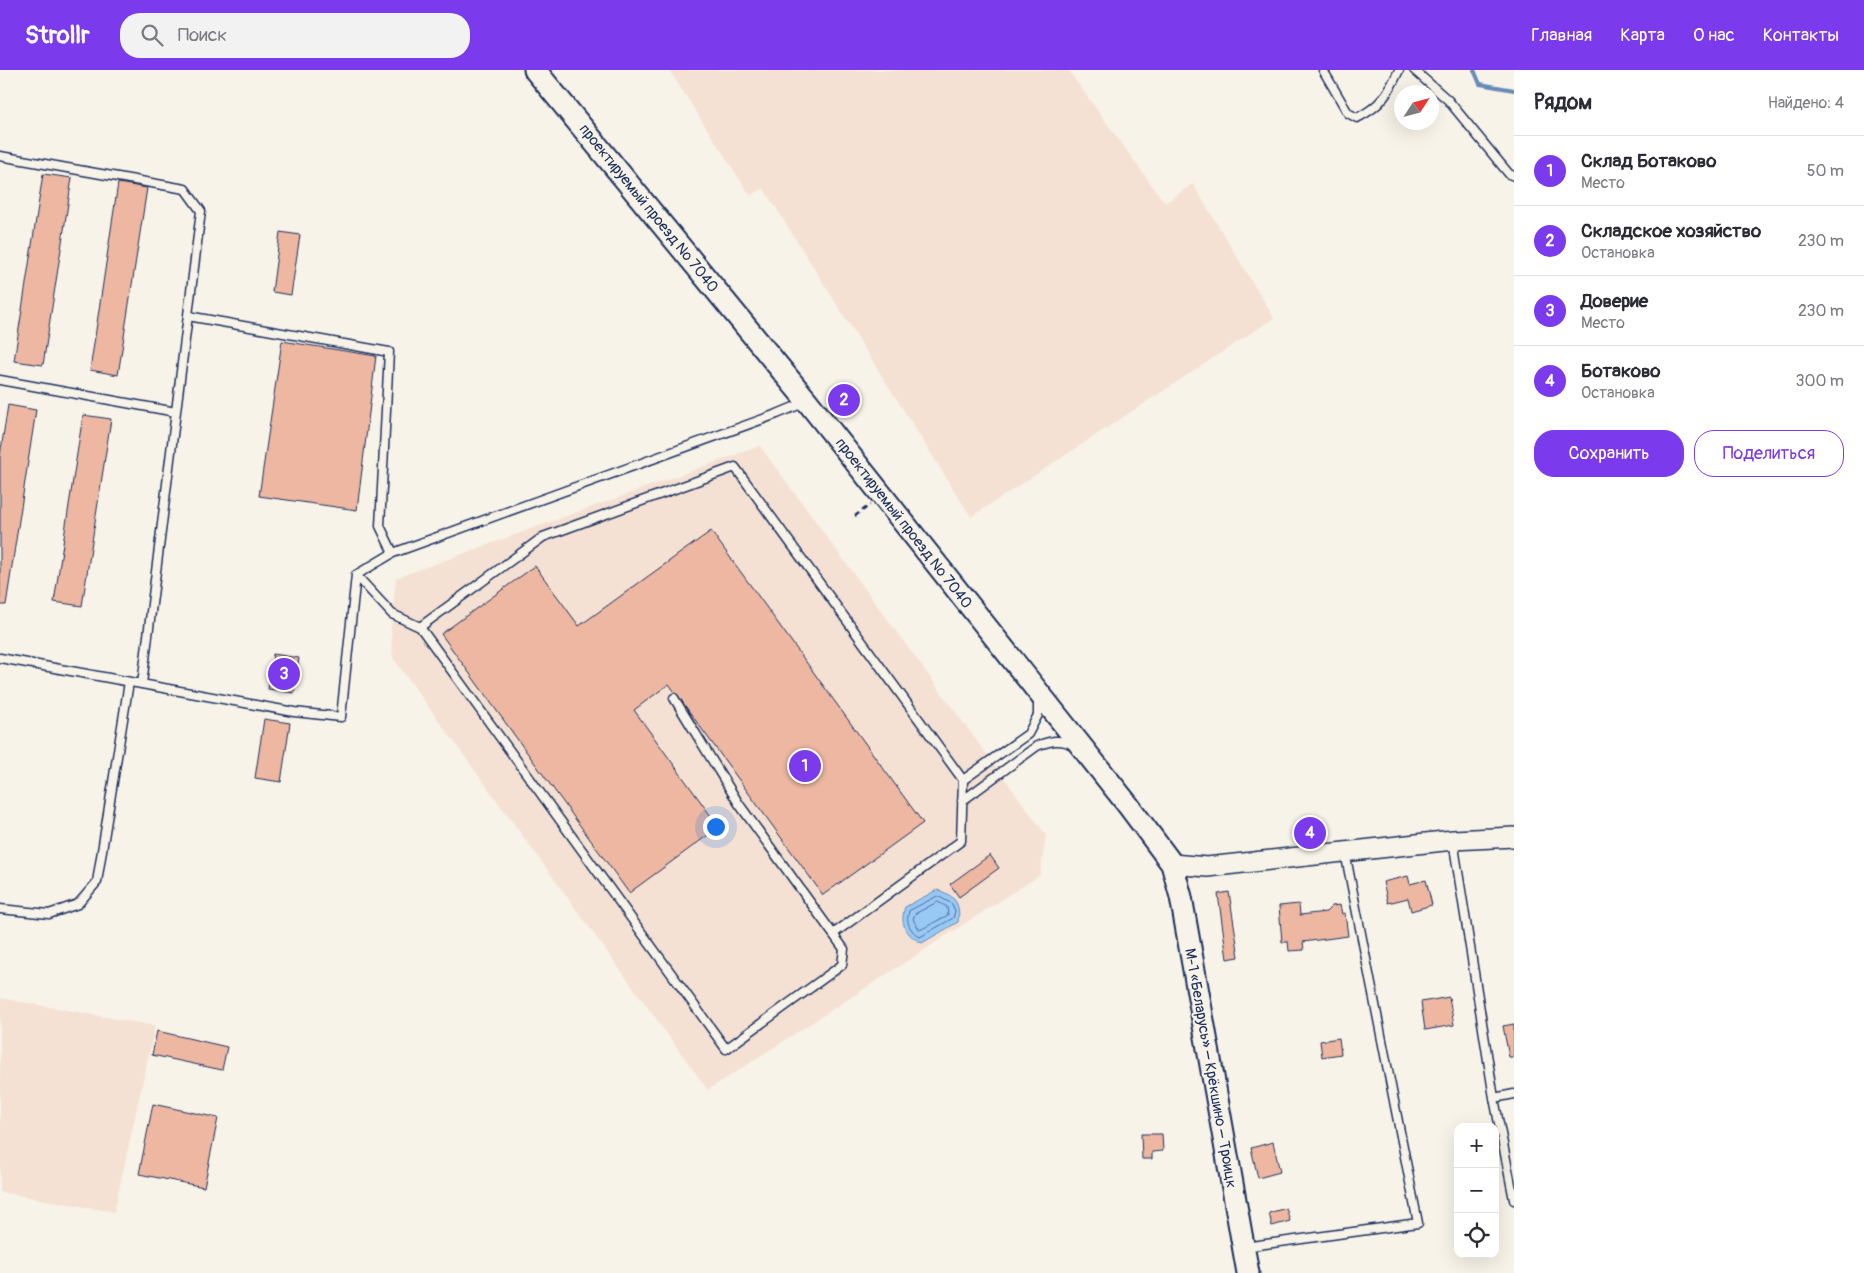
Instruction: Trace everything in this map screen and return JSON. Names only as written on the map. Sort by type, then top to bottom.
[{"type":"main road","name":"проектируемый проезд № 7040","points":[[535,70],[807,401],[1172,864]]},
{"type":"main road","name":"М-1 «Беларусь» – Крёкшино – Троицк","points":[[1172,864],[1181,897],[1242,1248],[1248,1273]]},
{"type":"street","points":[[1172,864],[1207,867],[1453,840],[1514,837]]},
{"type":"lane","points":[[1323,70],[1348,113],[1356,118],[1374,110],[1390,91],[1399,70]]},
{"type":"lane","points":[[1414,70],[1448,100],[1509,174],[1514,176]]},
{"type":"lane","points":[[0,156],[185,189],[201,211],[142,684]]},
{"type":"lane","points":[[188,316],[389,352],[380,526],[393,553]]},
{"type":"lane","points":[[0,380],[176,412]]},
{"type":"lane","points":[[356,575],[393,553],[777,414],[807,401]]},
{"type":"lane","points":[[420,626],[543,537],[735,467],[963,780],[961,841],[833,934]]},
{"type":"lane","points":[[0,658],[294,712],[341,717],[356,575]]},
{"type":"lane","points":[[356,575],[392,614],[420,626],[726,1049],[842,965],[844,949],[739,804],[674,698]]},
{"type":"lane","points":[[0,909],[49,914],[78,904],[97,882],[129,682]]},
{"type":"lane","points":[[963,780],[1028,734],[1034,726],[1038,715],[1038,701],[1032,684]]},
{"type":"lane","points":[[962,801],[1037,746],[1048,742],[1070,743],[1087,754]]},
{"type":"lane","points":[[1453,840],[1494,1098],[1514,1200]]},
{"type":"lane","points":[[1242,1248],[1418,1223],[1345,852]]},
{"type":"lane","points":[[1494,1098],[1514,1094]]},
{"type":"path","points":[[855,516],[871,504]]},
{"type":"shaded area","points":[[669,70],[1068,70],[1165,203],[1193,184],[1274,318],[971,517],[764,189],[750,195]]},
{"type":"shaded area","points":[[760,446],[1046,835],[1040,875],[708,1090],[393,658],[391,628],[396,578]]},
{"type":"shaded area","points":[[0,998],[155,1026],[114,1212],[0,1192]]},
{"type":"water","points":[[937,890],[955,901],[959,910],[958,922],[922,943],[908,933],[904,924],[903,913],[905,907]]},
{"type":"building","points":[[43,174],[72,178],[43,365],[14,361]]},
{"type":"building","points":[[118,183],[147,188],[118,375],[90,370]]},
{"type":"building","points":[[280,232],[300,235],[291,295],[272,292]]},
{"type":"building","points":[[282,341],[376,356],[357,510],[259,496]]},
{"type":"building","points":[[8,405],[36,410],[6,605],[0,605],[0,456]]},
{"type":"building","points":[[83,415],[111,419],[82,606],[54,602]]},
{"type":"building","points":[[711,531],[923,823],[823,895],[669,684],[634,710],[719,827],[629,893],[441,634],[535,566],[579,626]]},
{"type":"building","points":[[273,654],[299,658],[294,693],[268,689]]},
{"type":"building","points":[[264,719],[290,723],[281,782],[255,778]]},
{"type":"building","points":[[990,855],[999,868],[959,897],[950,884]]},
{"type":"building","points":[[1408,876],[1410,884],[1426,880],[1432,905],[1411,911],[1408,898],[1388,903],[1383,882]]},
{"type":"building","points":[[1229,892],[1239,957],[1227,959],[1218,894]]},
{"type":"building","points":[[1299,904],[1300,915],[1326,912],[1332,906],[1340,905],[1342,914],[1345,913],[1348,936],[1303,942],[1304,950],[1289,951],[1288,942],[1282,942],[1279,906]]},
{"type":"building","points":[[1449,997],[1454,1025],[1425,1030],[1421,1002]]},
{"type":"building","points":[[1514,1024],[1514,1057],[1509,1057],[1503,1026]]},
{"type":"building","points":[[157,1031],[227,1047],[222,1070],[152,1055]]},
{"type":"building","points":[[1339,1038],[1341,1054],[1322,1057],[1320,1041]]},
{"type":"building","points":[[153,1104],[218,1118],[204,1187],[139,1174]]},
{"type":"building","points":[[1141,1134],[1162,1134],[1163,1151],[1152,1152],[1152,1159],[1142,1159]]},
{"type":"building","points":[[1273,1142],[1280,1172],[1258,1178],[1251,1148]]},
{"type":"building","points":[[1286,1208],[1290,1221],[1272,1226],[1269,1213]]},
{"type":"waterway","points":[[1474,70],[1480,84],[1514,90]]},
{"type":"place","name":"Складское хозяйство","points":[[844,400]]},
{"type":"place","name":"Доверие","points":[[284,674]]},
{"type":"place","name":"Склад Ботаково","points":[[805,766]]},
{"type":"place","name":"Ботаково","points":[[1310,833]]}]
